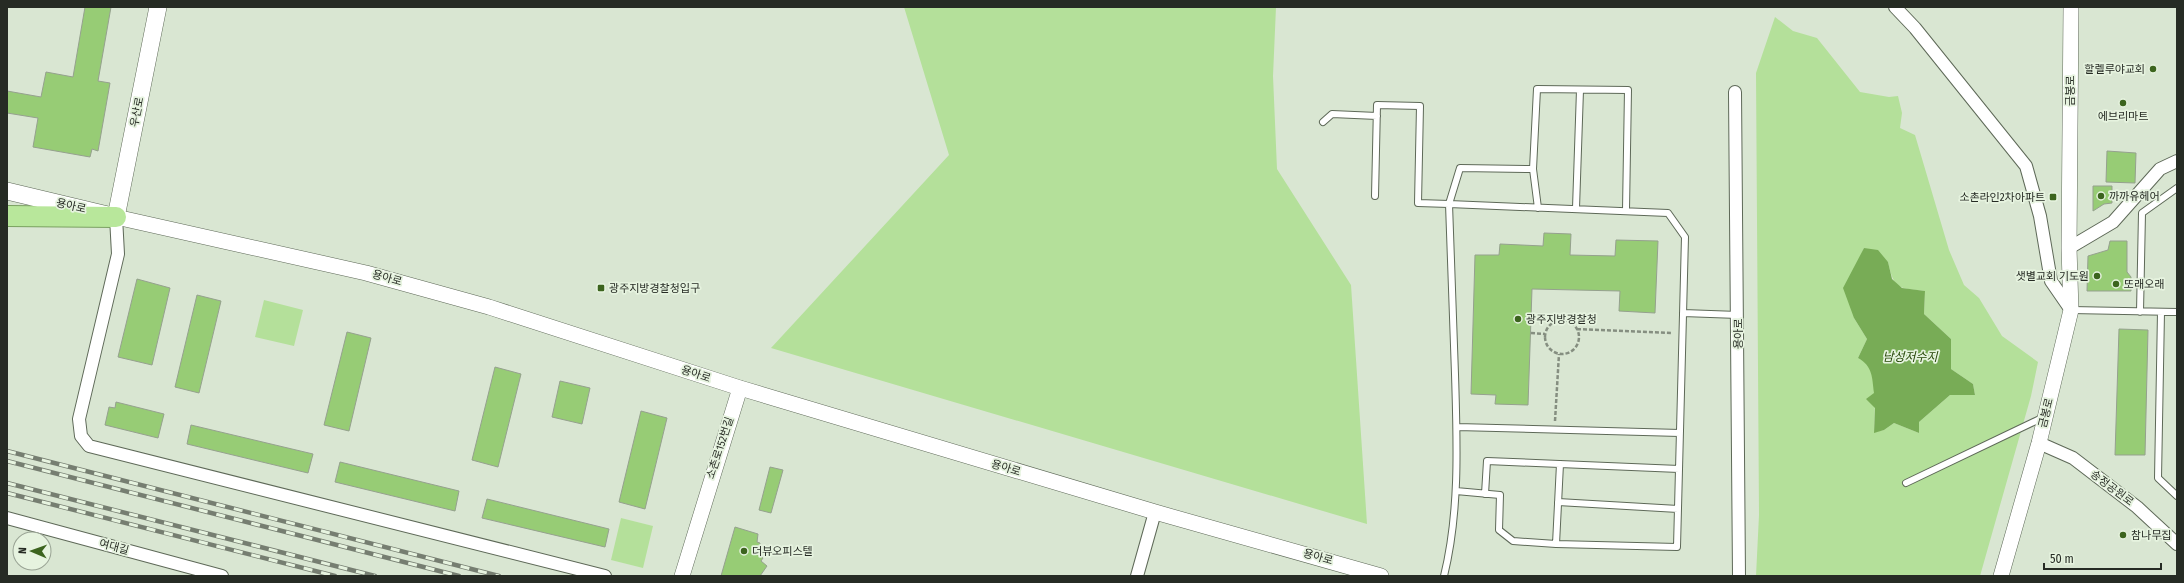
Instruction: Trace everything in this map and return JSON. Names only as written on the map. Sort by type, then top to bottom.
[{"type":"highway","points":[[7,216],[116,217]]},
{"type":"main road","name":"우산로","points":[[116,217],[158,7]]},
{"type":"main road","name":"용아로","points":[[7,191],[116,217]]},
{"type":"street","points":[[1894,7],[1915,28],[2026,166],[2040,216],[2051,281],[2071,310]]},
{"type":"street","name":"금봉로","points":[[2001,576],[2039,443],[2071,310],[2069,248],[2071,7]]},
{"type":"street","name":"용아로","points":[[1735,92],[1739,576]]},
{"type":"street","points":[[2069,248],[2113,222],[2160,169],[2177,161]]},
{"type":"street","name":"용아로","points":[[116,217],[366,273],[489,307],[740,388],[1155,512],[1380,576]]},
{"type":"street","points":[[116,217],[118,254],[79,419],[81,436],[89,446],[604,576]]},
{"type":"street","name":"소촌로152번길","points":[[682,576],[701,507],[740,388]]},
{"type":"street","name":"송정공원로","points":[[2039,443],[2073,458],[2137,507],[2177,544]]},
{"type":"street","points":[[1136,576],[1155,512]]},
{"type":"street","name":"여대길","points":[[7,518],[222,576]]},
{"type":"lane","points":[[1538,208],[1533,169],[1537,89],[1628,90],[1626,210]]},
{"type":"lane","points":[[1576,208],[1580,90]]},
{"type":"lane","points":[[1375,196],[1377,105],[1420,106],[1418,203],[1538,208],[1576,208],[1668,213],[1685,237],[1677,547],[1556,544],[1513,541],[1499,530],[1500,495],[1456,491]]},
{"type":"lane","points":[[1323,122],[1332,114],[1377,116]]},
{"type":"lane","points":[[1444,576],[1449,555],[1456,491],[1457,427],[1449,204],[1460,168],[1533,169]]},
{"type":"lane","points":[[2140,312],[2142,213],[2177,188]]},
{"type":"lane","points":[[2071,310],[2177,312]]},
{"type":"lane","points":[[2160,312],[2158,478],[2177,496]]},
{"type":"lane","points":[[1684,313],[1738,314]]},
{"type":"lane","points":[[1906,483],[2046,416]]},
{"type":"lane","points":[[1457,427],[1680,433]]},
{"type":"lane","points":[[1485,494],[1487,461],[1679,469]]},
{"type":"lane","points":[[1556,544],[1560,464]]},
{"type":"lane","points":[[1558,502],[1678,509]]},
{"type":"path","points":[[1577,329],[1578,340],[1576,346],[1567,354],[1559,354],[1550,350],[1547,345],[1545,334],[1551,324],[1556,321],[1568,321],[1577,329],[1683,334]]},
{"type":"path","points":[[1531,333],[1545,334]]},
{"type":"path","points":[[1554,429],[1559,354]]},
{"type":"shaded area","points":[[904,7],[1276,7],[1273,76],[1277,169],[1351,285],[1367,524],[771,348],[949,155]]},
{"type":"shaded area","points":[[1775,17],[1793,31],[1817,38],[1860,92],[1889,97],[1898,96],[1902,113],[1900,128],[1915,135],[1949,250],[1964,285],[1979,298],[2002,336],[2038,362],[2031,396],[1980,576],[1756,576],[1759,515],[1756,73]],"holes":[[[1864,248],[1888,262],[1895,283],[1903,288],[1925,291],[1924,314],[1951,339],[1951,369],[1973,384],[1975,395],[1950,395],[1919,422],[1919,433],[1894,423],[1884,430],[1874,432],[1875,399],[1872,374],[1868,365],[1858,358],[1867,339],[1854,318],[1855,268]]]},
{"type":"shaded area","points":[[264,300],[303,310],[294,346],[255,337]]},
{"type":"shaded area","points":[[621,518],[653,526],[643,568],[611,560]]},
{"type":"water","name":"남성저수지","points":[[1864,248],[1878,250],[1888,262],[1892,279],[1902,288],[1925,291],[1924,314],[1951,339],[1951,369],[1973,384],[1975,395],[1950,395],[1919,422],[1919,433],[1894,423],[1884,430],[1874,433],[1875,408],[1866,399],[1874,393],[1872,377],[1867,365],[1858,358],[1867,339],[1854,318],[1843,288]]},
{"type":"building","points":[[85,7],[111,7],[98,81],[110,83],[98,151],[92,149],[90,157],[33,147],[38,118],[7,113],[7,91],[41,97],[46,72],[73,77]]},
{"type":"building","points":[[2107,151],[2136,153],[2135,183],[2106,182]]},
{"type":"building","points":[[2093,186],[2112,186],[2112,203],[2104,204],[2093,211]]},
{"type":"building","name":"광주지방경찰청","points":[[1544,233],[1571,234],[1570,255],[1615,256],[1616,240],[1658,241],[1655,313],[1619,311],[1620,291],[1532,289],[1528,405],[1495,404],[1496,395],[1471,394],[1475,255],[1499,255],[1500,244],[1543,246]]},
{"type":"building","points":[[2110,241],[2127,241],[2127,272],[2131,277],[2131,291],[2087,291],[2088,256],[2108,250]]},
{"type":"building","points":[[137,279],[170,288],[152,365],[118,357]]},
{"type":"building","points":[[197,295],[221,301],[199,393],[175,387]]},
{"type":"building","points":[[2119,329],[2148,330],[2145,455],[2115,455]]},
{"type":"building","points":[[347,332],[371,338],[349,431],[324,425]]},
{"type":"building","points":[[495,367],[521,374],[498,467],[472,460]]},
{"type":"building","points":[[560,381],[590,388],[582,424],[552,417]]},
{"type":"building","points":[[116,402],[164,414],[158,438],[105,425],[109,407],[115,408]]},
{"type":"building","points":[[641,411],[667,418],[645,509],[619,502]]},
{"type":"building","points":[[191,425],[313,454],[308,473],[187,444]]},
{"type":"building","points":[[340,462],[459,491],[455,511],[335,482]]},
{"type":"building","points":[[770,467],[783,470],[771,513],[759,510]]},
{"type":"building","points":[[487,499],[609,529],[605,547],[482,518]]},
{"type":"building","name":"더뷰오피스텔","points":[[735,527],[758,534],[757,542],[760,543],[758,555],[763,558],[761,561],[767,566],[760,576],[721,576]]},
{"type":"railway","points":[[7,451],[499,576]]},
{"type":"railway","points":[[7,461],[459,576]]},
{"type":"railway","points":[[7,483],[375,576]]},
{"type":"railway","points":[[7,493],[335,576]]},
{"type":"place","name":"할렐루야교회","points":[[2153,69]]},
{"type":"place","name":"에브리마트","points":[[2123,103]]},
{"type":"place","name":"까까유헤어","points":[[2101,196]]},
{"type":"place","name":"소촌라인2차아파트","points":[[2053,197]]},
{"type":"place","name":"샛별교회 기도원","points":[[2097,276]]},
{"type":"place","name":"또래오래","points":[[2116,284]]},
{"type":"place","name":"광주지방경찰청입구","points":[[601,288]]},
{"type":"place","name":"광주지방경찰청","points":[[1518,319]]},
{"type":"place","name":"참나무집","points":[[2123,535]]},
{"type":"place","name":"더뷰오피스텔","points":[[744,551]]}]
